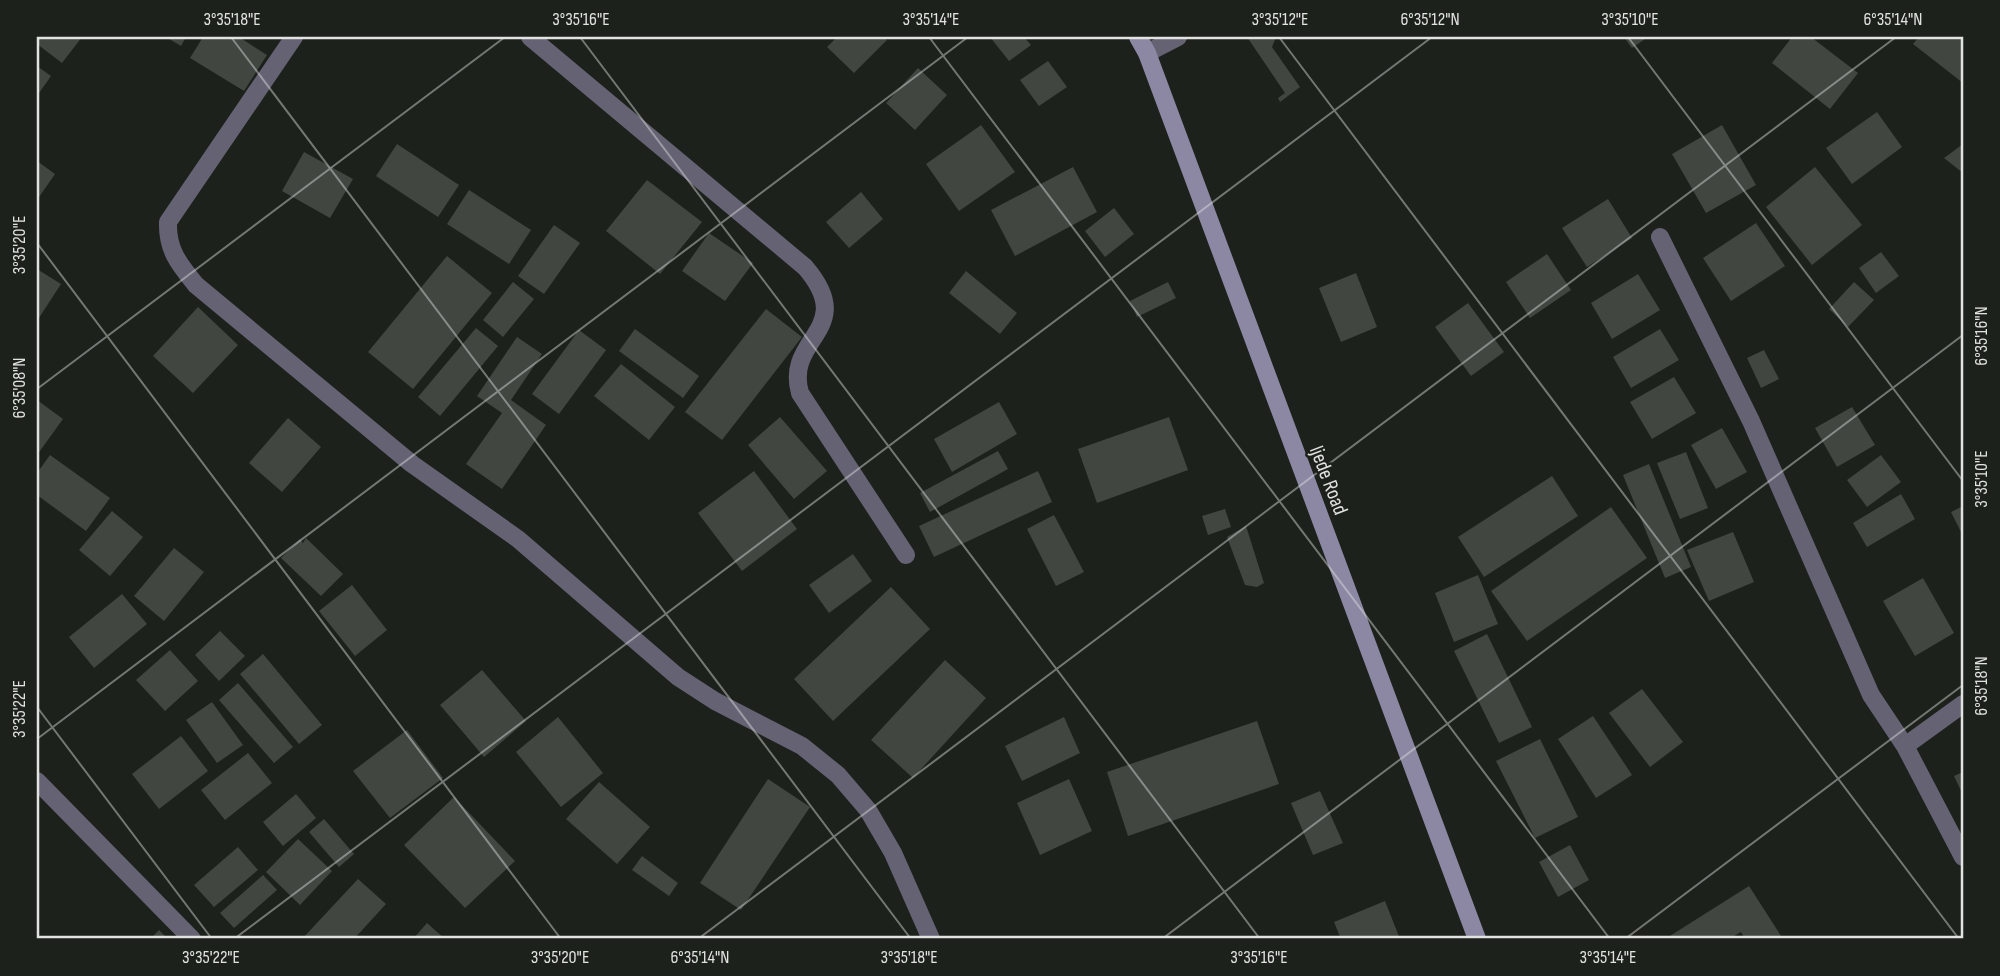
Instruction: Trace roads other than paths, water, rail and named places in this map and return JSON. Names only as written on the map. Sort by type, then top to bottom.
[{"type":"main road","name":"Ijede Road","points":[[1138,37],[1147,53],[1477,939]]},
{"type":"street","points":[[293,37],[168,222],[167,243],[178,263],[196,285],[412,464],[518,539],[678,677],[715,701],[802,746],[838,775],[868,810],[893,853],[931,939]]},
{"type":"street","points":[[530,37],[805,267],[821,286],[826,308],[819,332],[799,361],[795,377],[800,393],[906,555]]},
{"type":"street","points":[[1147,53],[1178,37]]},
{"type":"street","points":[[1660,237],[1751,421],[1871,695],[1905,746],[1963,857]]},
{"type":"street","points":[[1905,746],[1963,704]]},
{"type":"street","points":[[37,781],[192,939]]}]
